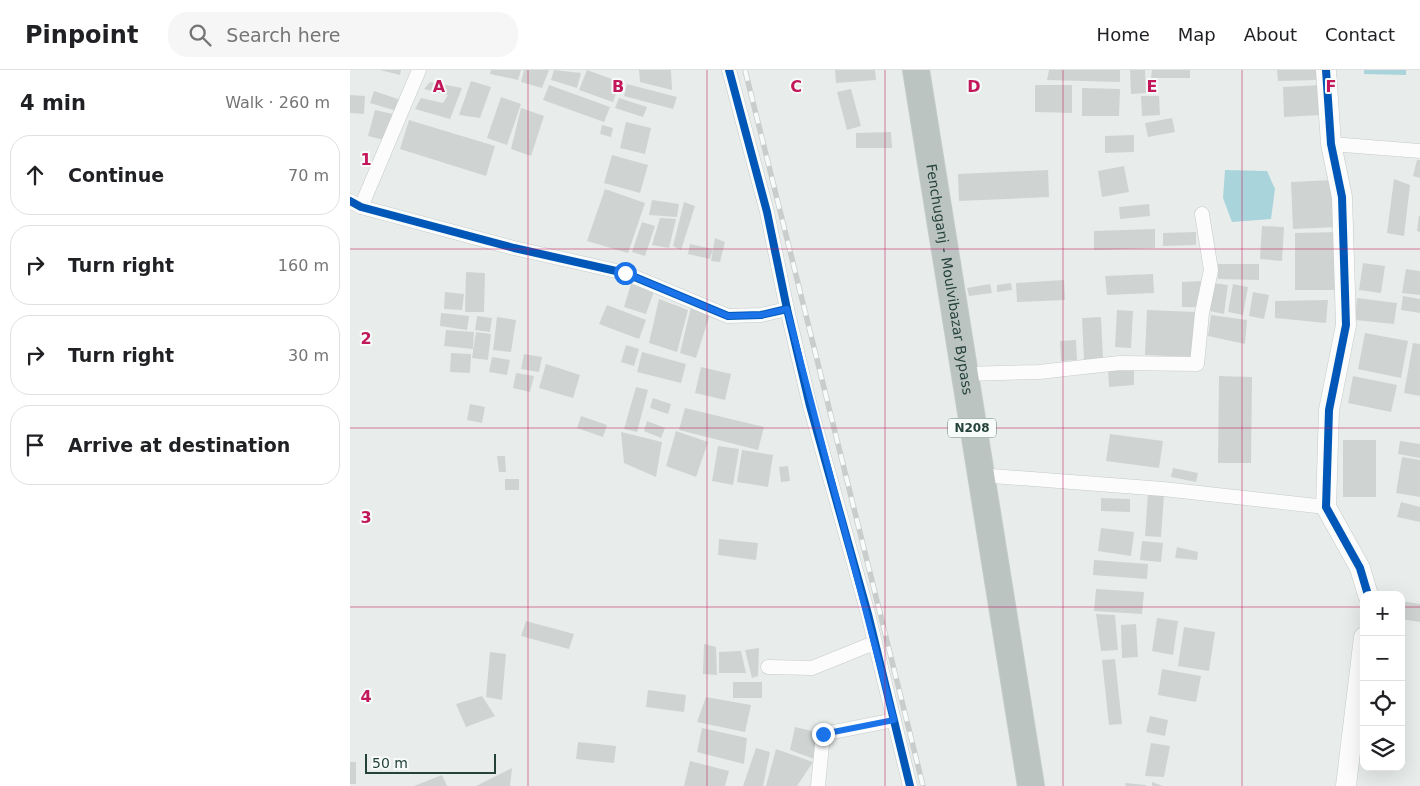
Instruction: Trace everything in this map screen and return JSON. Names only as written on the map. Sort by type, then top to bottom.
[{"type":"highway","name":"Fenchuganj - Moulvibazar Bypass","points":[[916,70],[979,475],[1031,786]]},
{"type":"street","points":[[419,70],[356,204],[514,248],[625,273],[728,316],[761,315],[787,309]]},
{"type":"street","points":[[728,70],[767,212],[787,309],[910,786]]},
{"type":"street","points":[[1326,70],[1331,144],[1342,197],[1346,325],[1329,410],[1326,507],[1360,568],[1367,591]]},
{"type":"street","points":[[1331,144],[1420,151]]},
{"type":"street","points":[[963,374],[1039,372],[1120,363],[1197,364],[1202,313],[1211,270],[1202,214]]},
{"type":"street","points":[[979,475],[1163,489],[1326,507]]},
{"type":"street","points":[[768,667],[812,668],[874,643]]},
{"type":"street","points":[[1346,786],[1360,670]]},
{"type":"street","points":[[818,786],[823,734],[894,720]]},
{"type":"water","points":[[1364,70],[1406,70],[1406,75],[1364,74]]},
{"type":"water","points":[[1225,170],[1267,171],[1275,189],[1271,219],[1232,222],[1223,198]]},
{"type":"building","points":[[380,70],[401,70],[400,75]]},
{"type":"building","points":[[491,70],[521,70],[518,80],[490,74]]},
{"type":"building","points":[[524,70],[549,70],[542,88],[521,82]]},
{"type":"building","points":[[554,70],[581,73],[577,88],[551,80]]},
{"type":"building","points":[[587,70],[620,82],[613,102],[579,90]]},
{"type":"building","points":[[639,70],[671,70],[672,90],[640,82]]},
{"type":"building","points":[[835,70],[875,70],[876,80],[836,83]]},
{"type":"building","points":[[1049,70],[1120,70],[1120,82],[1047,80]]},
{"type":"building","points":[[1130,70],[1145,70],[1146,93],[1131,94]]},
{"type":"building","points":[[1152,70],[1190,70],[1190,78],[1151,78]]},
{"type":"building","points":[[1277,70],[1317,70],[1318,80],[1278,81]]},
{"type":"building","points":[[471,81],[491,87],[480,118],[459,115]]},
{"type":"building","points":[[430,82],[462,88],[450,119],[415,109],[421,98],[443,103],[448,95],[424,89]]},
{"type":"building","points":[[627,84],[677,97],[673,109],[624,96]]},
{"type":"building","points":[[549,85],[610,107],[604,122],[543,100]]},
{"type":"building","points":[[1035,85],[1072,85],[1072,113],[1035,112]]},
{"type":"building","points":[[1320,85],[1321,115],[1284,117],[1283,87]]},
{"type":"building","points":[[1082,88],[1120,89],[1119,116],[1082,116]]},
{"type":"building","points":[[851,89],[861,126],[847,130],[837,92]]},
{"type":"building","points":[[374,91],[401,100],[397,111],[370,103]]},
{"type":"building","points":[[350,95],[365,96],[364,114],[350,113]]},
{"type":"building","points":[[1141,96],[1159,96],[1160,115],[1142,116]]},
{"type":"building","points":[[501,97],[521,104],[507,145],[487,138]]},
{"type":"building","points":[[619,98],[647,107],[643,117],[615,108]]},
{"type":"building","points":[[521,108],[544,116],[531,156],[511,149]]},
{"type":"building","points":[[375,110],[397,115],[388,141],[368,136]]},
{"type":"building","points":[[1172,118],[1175,132],[1148,137],[1145,123]]},
{"type":"building","points":[[409,120],[495,146],[486,176],[400,149]]},
{"type":"building","points":[[626,122],[651,128],[645,154],[620,148]]},
{"type":"building","points":[[602,125],[613,128],[611,137],[600,134]]},
{"type":"building","points":[[891,132],[892,148],[856,148],[856,133]]},
{"type":"building","points":[[1134,135],[1134,152],[1105,153],[1105,136]]},
{"type":"building","points":[[612,155],[648,165],[640,193],[604,183]]},
{"type":"building","points":[[1417,160],[1420,160],[1420,178],[1413,176]]},
{"type":"building","points":[[1124,166],[1129,192],[1102,197],[1098,171]]},
{"type":"building","points":[[1048,170],[1049,197],[959,201],[958,174]]},
{"type":"building","points":[[1394,179],[1410,185],[1404,236],[1387,233]]},
{"type":"building","points":[[1333,180],[1336,227],[1293,229],[1291,182]]},
{"type":"building","points":[[605,189],[645,203],[628,253],[587,241]]},
{"type":"building","points":[[652,200],[679,204],[677,217],[649,215]]},
{"type":"building","points":[[684,202],[695,206],[681,250],[673,246]]},
{"type":"building","points":[[1149,204],[1150,216],[1120,219],[1119,207]]},
{"type":"building","points":[[1420,216],[1420,232],[1417,231]]},
{"type":"building","points":[[660,218],[676,219],[669,248],[652,245]]},
{"type":"building","points":[[642,222],[655,226],[645,256],[632,252]]},
{"type":"building","points":[[1262,226],[1284,227],[1282,261],[1260,259]]},
{"type":"building","points":[[1155,229],[1155,248],[1094,250],[1094,231]]},
{"type":"building","points":[[1196,232],[1196,245],[1163,246],[1163,233]]},
{"type":"building","points":[[1339,232],[1340,290],[1295,290],[1295,233]]},
{"type":"building","points":[[715,238],[725,242],[720,262],[711,261]]},
{"type":"building","points":[[690,244],[713,249],[710,259],[688,254]]},
{"type":"building","points":[[1363,263],[1385,266],[1381,293],[1359,290]]},
{"type":"building","points":[[1218,264],[1259,264],[1259,280],[1218,279]]},
{"type":"building","points":[[1406,269],[1420,271],[1420,295],[1402,293]]},
{"type":"building","points":[[466,272],[485,273],[484,312],[465,312]]},
{"type":"building","points":[[1153,274],[1154,293],[1107,295],[1105,276]]},
{"type":"building","points":[[1064,280],[1065,300],[1017,302],[1016,283]]},
{"type":"building","points":[[1201,281],[1202,307],[1182,307],[1182,282]]},
{"type":"building","points":[[1011,283],[1012,290],[997,292],[997,285]]},
{"type":"building","points":[[1213,283],[1228,285],[1224,314],[1209,311]]},
{"type":"building","points":[[631,284],[654,291],[646,314],[624,307]]},
{"type":"building","points":[[990,284],[992,293],[969,296],[967,288]]},
{"type":"building","points":[[1233,284],[1248,287],[1243,315],[1228,312]]},
{"type":"building","points":[[445,292],[464,294],[462,310],[444,309]]},
{"type":"building","points":[[1253,292],[1269,295],[1264,319],[1249,316]]},
{"type":"building","points":[[1403,296],[1420,299],[1420,313],[1401,310]]},
{"type":"building","points":[[1357,298],[1397,303],[1394,324],[1355,320]]},
{"type":"building","points":[[659,299],[688,310],[677,352],[649,343]]},
{"type":"building","points":[[1328,300],[1326,323],[1275,318],[1275,301]]},
{"type":"building","points":[[607,305],[646,320],[639,339],[599,324]]},
{"type":"building","points":[[691,307],[711,311],[696,358],[680,353]]},
{"type":"building","points":[[1117,310],[1133,311],[1131,348],[1115,347]]},
{"type":"building","points":[[1147,310],[1195,312],[1193,357],[1145,355]]},
{"type":"building","points":[[441,313],[469,316],[467,330],[440,326]]},
{"type":"building","points":[[1211,315],[1247,320],[1245,344],[1208,336]]},
{"type":"building","points":[[477,316],[492,318],[490,332],[475,330]]},
{"type":"building","points":[[497,317],[516,320],[511,352],[493,350]]},
{"type":"building","points":[[1101,317],[1103,358],[1084,360],[1082,318]]},
{"type":"building","points":[[446,330],[474,332],[473,349],[444,346]]},
{"type":"building","points":[[476,332],[491,334],[488,360],[472,358]]},
{"type":"building","points":[[1365,333],[1408,341],[1401,378],[1358,369]]},
{"type":"building","points":[[1076,340],[1077,360],[1061,361],[1060,341]]},
{"type":"building","points":[[1413,343],[1420,344],[1420,396],[1404,393]]},
{"type":"building","points":[[626,345],[639,349],[634,366],[621,362]]},
{"type":"building","points":[[642,352],[686,364],[681,383],[637,372]]},
{"type":"building","points":[[451,353],[471,354],[470,373],[450,372]]},
{"type":"building","points":[[524,354],[542,357],[539,372],[521,369]]},
{"type":"building","points":[[492,357],[510,360],[507,375],[489,372]]},
{"type":"building","points":[[546,364],[580,375],[573,398],[539,388]]},
{"type":"building","points":[[701,367],[731,374],[725,400],[695,393]]},
{"type":"building","points":[[1134,367],[1134,385],[1109,387],[1108,368]]},
{"type":"building","points":[[516,373],[534,376],[530,392],[513,388]]},
{"type":"building","points":[[1219,376],[1252,377],[1251,463],[1218,463]]},
{"type":"building","points":[[1353,376],[1397,385],[1391,412],[1348,403]]},
{"type":"building","points":[[636,387],[648,390],[637,432],[624,429]]},
{"type":"building","points":[[653,398],[671,404],[668,414],[650,408]]},
{"type":"building","points":[[470,404],[485,407],[482,423],[467,420]]},
{"type":"building","points":[[685,408],[764,427],[758,450],[679,430]]},
{"type":"building","points":[[581,416],[607,425],[603,437],[577,428]]},
{"type":"building","points":[[647,421],[665,428],[661,438],[644,431]]},
{"type":"building","points":[[676,431],[708,442],[696,477],[666,466]]},
{"type":"building","points":[[621,432],[662,442],[656,477],[624,463]]},
{"type":"building","points":[[1110,434],[1163,441],[1159,468],[1106,461]]},
{"type":"building","points":[[1343,440],[1376,440],[1376,497],[1343,497]]},
{"type":"building","points":[[1400,441],[1420,444],[1420,458],[1398,454]]},
{"type":"building","points":[[718,446],[739,449],[733,485],[712,481]]},
{"type":"building","points":[[742,450],[773,455],[768,487],[737,482]]},
{"type":"building","points":[[497,456],[505,456],[506,472],[499,472]]},
{"type":"building","points":[[1402,457],[1420,460],[1420,497],[1396,493]]},
{"type":"building","points":[[788,466],[790,481],[781,482],[779,467]]},
{"type":"building","points":[[1173,468],[1198,473],[1196,482],[1171,477]]},
{"type":"building","points":[[505,479],[519,479],[519,490],[505,490]]},
{"type":"building","points":[[1148,493],[1164,494],[1161,537],[1145,536]]},
{"type":"building","points":[[1101,498],[1130,499],[1130,512],[1101,511]]},
{"type":"building","points":[[1401,502],[1420,507],[1420,522],[1397,517]]},
{"type":"building","points":[[1101,528],[1134,532],[1131,556],[1098,551]]},
{"type":"building","points":[[719,539],[758,543],[756,560],[718,555]]},
{"type":"building","points":[[1142,541],[1163,543],[1161,562],[1140,560]]},
{"type":"building","points":[[1177,547],[1198,552],[1197,560],[1175,558]]},
{"type":"building","points":[[1094,560],[1148,564],[1147,579],[1093,575]]},
{"type":"building","points":[[1096,589],[1144,592],[1142,614],[1094,611]]},
{"type":"building","points":[[1405,602],[1420,604],[1420,622],[1405,620]]},
{"type":"building","points":[[1096,614],[1115,615],[1118,650],[1101,651]]},
{"type":"building","points":[[1157,618],[1178,621],[1173,655],[1152,651]]},
{"type":"building","points":[[526,621],[574,634],[569,649],[521,636]]},
{"type":"building","points":[[1136,624],[1138,657],[1122,658],[1121,625]]},
{"type":"building","points":[[1184,627],[1215,632],[1209,671],[1178,666]]},
{"type":"building","points":[[704,644],[716,647],[717,675],[703,674]]},
{"type":"building","points":[[759,648],[758,676],[752,678],[745,650]]},
{"type":"building","points":[[741,651],[746,673],[719,673],[719,652]]},
{"type":"building","points":[[490,652],[506,654],[502,700],[486,697]]},
{"type":"building","points":[[1115,659],[1122,724],[1109,725],[1102,660]]},
{"type":"building","points":[[1162,669],[1201,676],[1196,702],[1158,695]]},
{"type":"building","points":[[733,682],[762,682],[762,698],[733,698]]},
{"type":"building","points":[[648,690],[686,695],[684,712],[646,707]]},
{"type":"building","points":[[482,696],[495,716],[466,727],[456,704]]},
{"type":"building","points":[[706,697],[751,705],[745,732],[697,722]]},
{"type":"building","points":[[1150,716],[1168,720],[1165,736],[1146,732]]},
{"type":"building","points":[[795,727],[820,733],[814,759],[790,750]]},
{"type":"building","points":[[702,728],[747,738],[744,764],[697,752]]},
{"type":"building","points":[[578,742],[616,746],[614,763],[576,759]]},
{"type":"building","points":[[1151,743],[1170,746],[1164,777],[1145,776]]},
{"type":"building","points":[[756,748],[770,752],[763,786],[743,786]]},
{"type":"building","points":[[776,749],[813,762],[797,786],[766,786]]},
{"type":"building","points":[[690,761],[729,771],[725,786],[684,786]]},
{"type":"building","points":[[350,762],[356,762],[356,784],[350,784]]},
{"type":"building","points":[[512,768],[510,786],[476,786]]},
{"type":"building","points":[[442,775],[447,786],[414,786]]},
{"type":"building","points":[[1152,782],[1163,786],[1152,786]]},
{"type":"building","points":[[1125,783],[1146,785],[1146,786],[1126,786]]},
{"type":"railway","points":[[745,70],[923,786]]},
{"type":"cycle path","points":[[729,70],[767,212],[810,406],[868,614],[910,786]]},
{"type":"cycle path","points":[[1326,70],[1331,144],[1342,197],[1346,325],[1329,410],[1326,507],[1360,568],[1367,591]]},
{"type":"cycle path","points":[[350,201],[361,207],[514,248],[625,273],[728,316],[761,315],[787,309]]},
{"type":"route","points":[[625,273],[728,316],[761,315],[787,309],[810,406],[868,614],[894,720],[823,734]]}]
